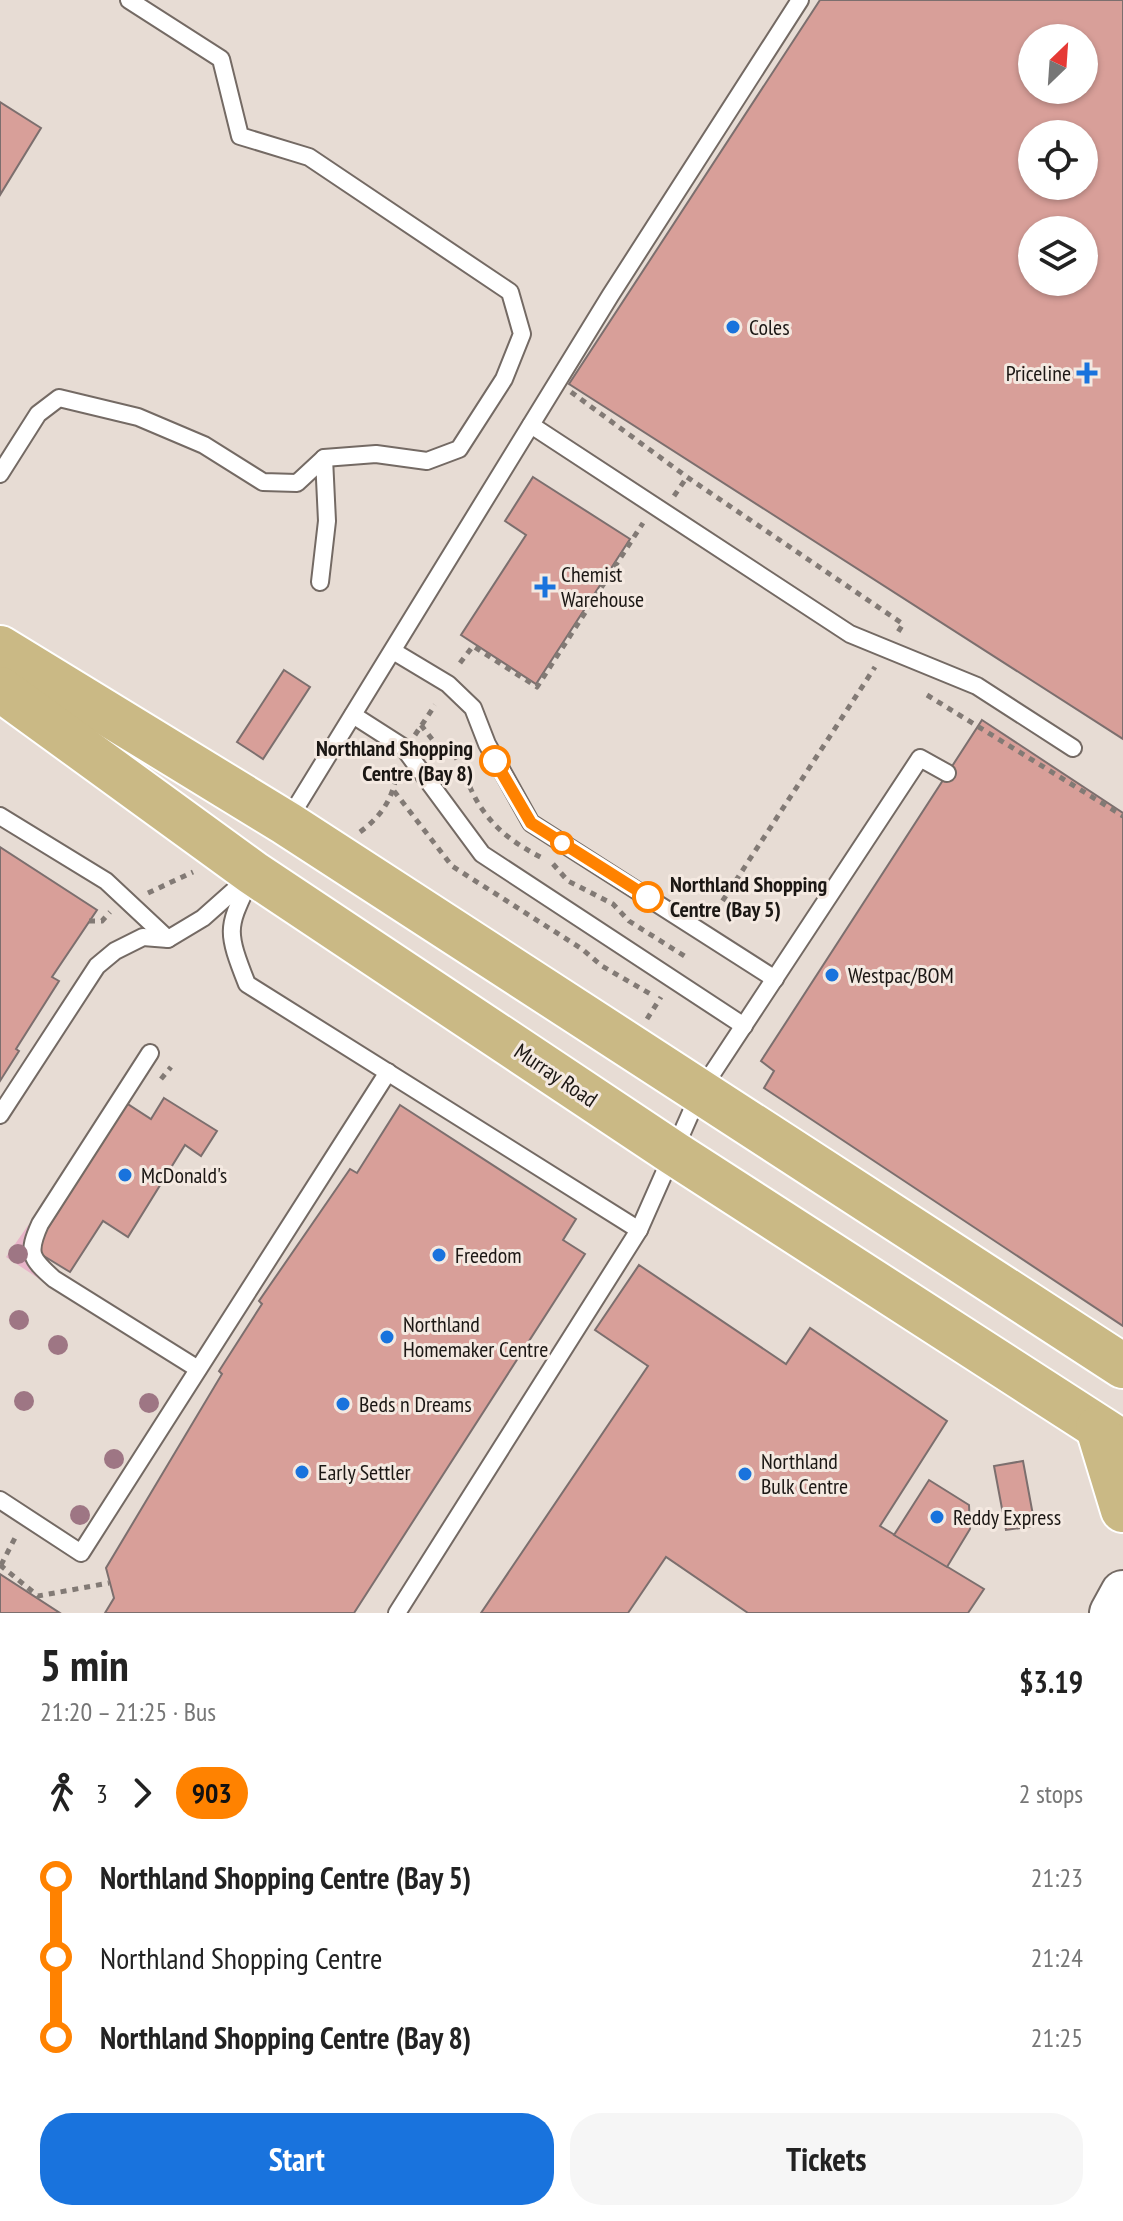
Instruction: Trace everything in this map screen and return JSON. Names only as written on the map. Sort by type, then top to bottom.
[{"type":"main road","points":[[0,648],[286,823],[1123,1366]]},
{"type":"main road","name":"Murray Road","points":[[0,689],[253,873],[675,1154],[1110,1435]]},
{"type":"main road","points":[[253,873],[286,823]]},
{"type":"main road","points":[[1110,1435],[1123,1510]]},
{"type":"main road","points":[[1112,1613],[1123,1593]]},
{"type":"lane","points":[[0,474],[38,414],[59,398],[138,417],[204,445],[263,482],[297,483],[324,458],[376,454],[427,461],[459,449],[504,379],[522,334],[510,292],[309,157],[240,136],[221,59],[129,0]]},
{"type":"lane","points":[[286,823],[531,425],[800,0]]},
{"type":"lane","points":[[531,425],[850,634],[977,686],[1073,748]]},
{"type":"lane","points":[[320,582],[327,521],[324,458]]},
{"type":"lane","points":[[393,651],[448,684],[473,708],[487,744],[531,823],[775,979]]},
{"type":"lane","points":[[353,715],[403,747],[482,854],[744,1026]]},
{"type":"lane","points":[[397,1613],[639,1230],[700,1092],[920,758],[947,773]]},
{"type":"lane","points":[[0,816],[106,881],[168,939]]},
{"type":"lane","points":[[0,1115],[97,966],[115,951],[143,937],[168,939],[203,918],[253,873]]},
{"type":"lane","points":[[253,873],[229,925],[233,950],[247,984],[639,1230]]},
{"type":"lane","points":[[150,1053],[40,1224],[31,1243],[32,1254],[36,1263],[54,1279],[198,1369]]},
{"type":"lane","points":[[0,1500],[81,1553],[388,1072]]},
{"type":"path","points":[[571,391],[687,477],[903,624],[716,911]]},
{"type":"path","points":[[672,499],[687,477]]},
{"type":"path","points":[[460,663],[473,646],[537,687],[644,523]]},
{"type":"path","points":[[927,695],[1123,816]]},
{"type":"path","points":[[415,736],[435,705]]},
{"type":"path","points":[[360,833],[377,820],[394,791],[398,763]]},
{"type":"path","points":[[646,1019],[664,993]]},
{"type":"path","points":[[25,1517],[0,1565],[38,1596],[109,1583]]},
{"type":"shaded area","points":[[29,1224],[24,1246],[41,1280],[6,1257]]},
{"type":"building","points":[[820,0],[1123,0],[1123,739],[569,384]]},
{"type":"building","points":[[0,102],[41,128],[0,195]]},
{"type":"building","name":"Chemist Warehouse","points":[[533,477],[630,539],[536,684],[461,635],[526,535],[505,521]]},
{"type":"building","points":[[284,670],[310,687],[263,759],[237,742]]},
{"type":"building","points":[[982,720],[1123,813],[1123,1326],[764,1088],[774,1071],[761,1061]]},
{"type":"building","points":[[0,847],[97,910],[52,977],[59,981],[16,1049],[19,1051],[0,1081]]},
{"type":"building","points":[[164,1098],[217,1131],[201,1156],[185,1145],[128,1237],[103,1221],[70,1272],[34,1250],[126,1103],[151,1119]]},
{"type":"building","name":"Northland Homemaker Centre","points":[[400,1105],[576,1219],[563,1240],[585,1254],[354,1613],[105,1613],[114,1598],[106,1568],[222,1374],[219,1371],[262,1304],[259,1301],[350,1169],[357,1173]]},
{"type":"building","name":"Northland Bulk Centre","points":[[639,1265],[786,1364],[810,1328],[947,1421],[880,1526],[984,1589],[968,1613],[748,1613],[666,1557],[628,1613],[481,1613],[648,1366],[595,1330]]},
{"type":"building","points":[[1023,1461],[1035,1526],[1006,1530],[994,1466]]},
{"type":"building","name":"Reddy Express","points":[[929,1480],[969,1505],[970,1529],[947,1567],[894,1535]]},
{"type":"building","points":[[0,1574],[60,1613],[0,1613]]},
{"type":"bus line","name":"903","points":[[495,761],[531,823],[648,897]]},
{"type":"place","name":"Coles","points":[[733,327]]},
{"type":"place","name":"Priceline","points":[[1087,373]]},
{"type":"place","name":"Chemist Warehouse","points":[[545,587]]},
{"type":"place","name":"Northland Shopping Centre (Bay 8)","points":[[495,761]]},
{"type":"place","name":"Northland Shopping Centre (Bay 5)","points":[[648,897]]},
{"type":"place","name":"Westpac/BOM","points":[[832,975]]},
{"type":"place","name":"McDonald's","points":[[125,1175]]},
{"type":"place","name":"Freedom","points":[[439,1255]]},
{"type":"place","name":"Northland Homemaker Centre","points":[[387,1337]]},
{"type":"place","name":"Beds n Dreams","points":[[343,1404]]},
{"type":"place","name":"Early Settler","points":[[302,1472]]},
{"type":"place","name":"Northland Bulk Centre","points":[[745,1474]]},
{"type":"place","name":"Reddy Express","points":[[937,1517]]}]
